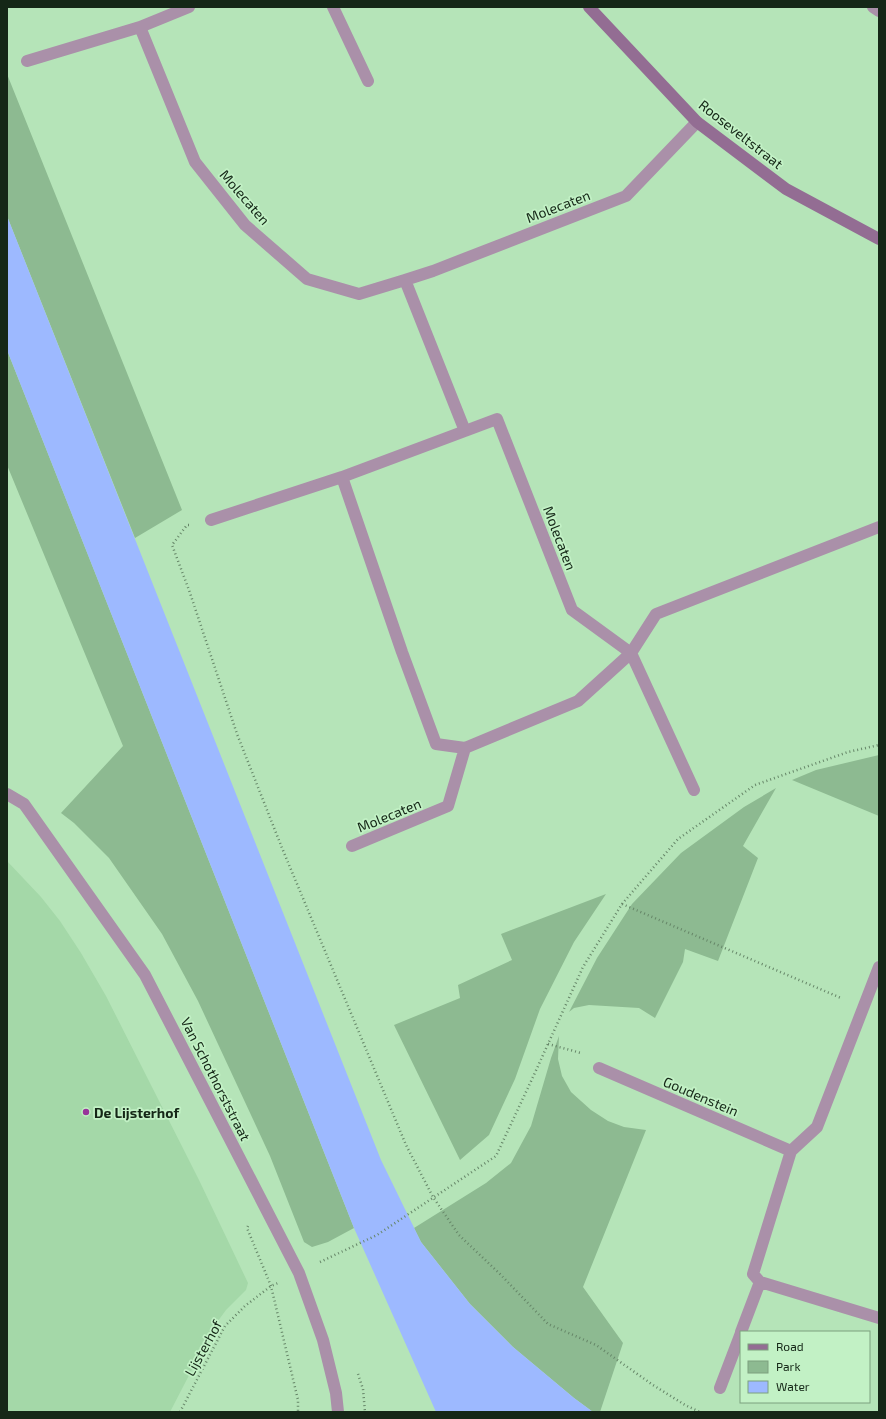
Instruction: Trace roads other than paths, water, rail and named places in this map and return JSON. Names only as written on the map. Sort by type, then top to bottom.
[{"type":"street","points":[[27,61],[140,27],[189,7]]},
{"type":"street","points":[[333,7],[368,80]]},
{"type":"street","name":"Rooseveltstraat","points":[[589,7],[697,122],[786,189],[879,239]]},
{"type":"street","points":[[873,7],[879,11]]},
{"type":"street","name":"Molecaten","points":[[140,27],[195,162],[245,225],[307,279],[359,294],[433,271],[626,196],[697,122]]},
{"type":"street","points":[[405,280],[465,431]]},
{"type":"street","name":"Molecaten","points":[[211,520],[342,477],[498,419],[572,610],[632,653]]},
{"type":"street","points":[[342,477],[402,652],[436,744],[465,748],[578,701],[632,653],[656,614],[879,527]]},
{"type":"street","points":[[632,653],[694,790]]},
{"type":"street","name":"Molecaten","points":[[352,846],[448,806],[465,748]]},
{"type":"street","name":"Van Schothorststraat","points":[[7,794],[24,804],[145,975],[299,1273],[323,1340],[336,1393],[338,1412]]},
{"type":"street","points":[[879,967],[817,1127],[791,1151],[753,1274],[760,1282],[879,1318]]},
{"type":"street","name":"Goudenstein","points":[[599,1068],[791,1151]]},
{"type":"street","points":[[741,1331],[760,1282]]},
{"type":"street","points":[[720,1388],[740,1335]]},
{"type":"water","points":[[7,216],[381,1160],[421,1242],[470,1304],[513,1347],[593,1412],[436,1412],[354,1228],[7,350]]},
{"type":"place","name":"De Lijsterhof","points":[[86,1112]]}]
